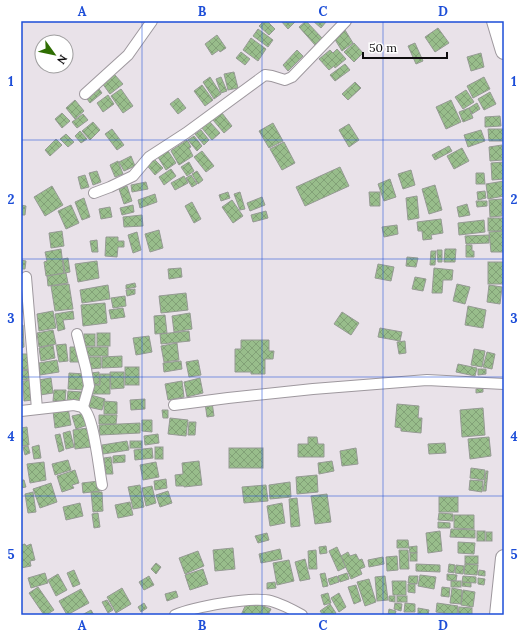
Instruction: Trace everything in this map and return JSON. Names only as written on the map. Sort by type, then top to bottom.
[{"type":"main road","points":[[495,21],[504,51]]},
{"type":"main road","points":[[498,615],[504,558]]},
{"type":"street","points":[[84,94],[128,55],[152,21]]},
{"type":"street","points":[[94,192],[110,187],[133,176],[149,157],[186,133],[265,75],[285,80],[292,77],[346,21]]},
{"type":"street","points":[[26,277],[38,409]]},
{"type":"street","points":[[77,334],[86,369],[88,386],[83,407]]},
{"type":"street","points":[[174,405],[274,393],[427,380],[504,384]]},
{"type":"street","points":[[21,412],[74,405],[83,407],[88,413],[92,425],[102,485]]},
{"type":"street","points":[[175,615],[222,603],[260,600],[271,601],[302,615]]},
{"type":"building","points":[[264,21],[267,21],[275,29],[269,35],[259,26]]},
{"type":"building","points":[[281,21],[296,21],[288,29]]},
{"type":"building","points":[[306,21],[322,38],[315,45],[299,27]]},
{"type":"building","points":[[313,21],[325,21],[326,22],[321,28]]},
{"type":"building","points":[[438,28],[449,43],[435,52],[425,37]]},
{"type":"building","points":[[258,29],[273,40],[268,47],[253,36]]},
{"type":"building","points":[[345,30],[353,43],[342,51],[334,38]]},
{"type":"building","points":[[217,35],[226,48],[220,52],[219,50],[212,55],[205,44]]},
{"type":"building","points":[[251,38],[266,49],[258,61],[243,50]]},
{"type":"building","points":[[354,43],[363,53],[354,62],[344,52]]},
{"type":"building","points":[[415,43],[423,61],[416,64],[408,46]]},
{"type":"building","points":[[337,49],[346,59],[335,68],[334,66],[329,70],[319,59],[330,50],[333,53]]},
{"type":"building","points":[[297,50],[303,56],[288,71],[283,65]]},
{"type":"building","points":[[241,52],[250,59],[245,65],[236,58]]},
{"type":"building","points":[[481,53],[484,67],[471,71],[467,57]]},
{"type":"building","points":[[345,64],[350,70],[335,81],[330,75]]},
{"type":"building","points":[[234,72],[238,88],[228,90],[224,74]]},
{"type":"building","points":[[114,74],[123,84],[110,94],[102,83]]},
{"type":"building","points":[[210,77],[221,94],[214,99],[203,82]]},
{"type":"building","points":[[221,77],[227,91],[221,93],[216,79]]},
{"type":"building","points":[[484,77],[490,89],[473,98],[467,86]]},
{"type":"building","points":[[355,82],[361,88],[348,100],[342,94]]},
{"type":"building","points":[[202,85],[213,100],[205,106],[194,91]]},
{"type":"building","points":[[97,86],[102,93],[90,103],[85,96]]},
{"type":"building","points":[[121,89],[133,106],[123,113],[111,96]]},
{"type":"building","points":[[466,90],[474,102],[463,109],[455,97]]},
{"type":"building","points":[[490,92],[496,104],[484,110],[478,99]]},
{"type":"building","points":[[108,95],[114,104],[103,112],[97,103]]},
{"type":"building","points":[[178,98],[186,108],[178,114],[170,104]]},
{"type":"building","points":[[75,100],[84,111],[75,119],[66,108]]},
{"type":"building","points":[[451,100],[461,122],[446,129],[436,107]]},
{"type":"building","points":[[477,103],[480,109],[472,114],[469,108]]},
{"type":"building","points":[[469,108],[473,118],[463,122],[459,112]]},
{"type":"building","points":[[62,113],[70,121],[62,128],[55,119]]},
{"type":"building","points":[[222,113],[232,126],[224,133],[213,120]]},
{"type":"building","points":[[83,114],[88,120],[77,128],[72,122]]},
{"type":"building","points":[[500,116],[501,126],[485,127],[485,117]]},
{"type":"building","points":[[208,120],[220,133],[212,140],[201,127]]},
{"type":"building","points":[[93,122],[100,130],[90,140],[82,131]]},
{"type":"building","points":[[273,123],[283,141],[269,148],[259,131]]},
{"type":"building","points":[[349,124],[359,140],[349,147],[339,130]]},
{"type":"building","points":[[112,129],[124,145],[117,150],[105,134]]},
{"type":"building","points":[[488,129],[504,129],[504,141],[489,141]]},
{"type":"building","points":[[201,130],[209,140],[204,145],[195,134]]},
{"type":"building","points":[[481,130],[485,141],[468,147],[464,135]]},
{"type":"building","points":[[80,131],[87,139],[81,143],[75,136]]},
{"type":"building","points":[[66,134],[74,142],[68,147],[60,139]]},
{"type":"building","points":[[194,136],[202,146],[197,151],[188,140]]},
{"type":"building","points":[[56,139],[62,145],[50,156],[45,150]]},
{"type":"building","points":[[187,140],[191,147],[189,148],[193,156],[179,165],[171,151]]},
{"type":"building","points":[[284,142],[295,163],[282,170],[270,149]]},
{"type":"building","points":[[502,145],[503,160],[490,161],[489,147]]},
{"type":"building","points":[[449,146],[452,151],[435,160],[432,155]]},
{"type":"building","points":[[462,148],[469,161],[454,169],[447,156]]},
{"type":"building","points":[[168,151],[176,163],[166,170],[158,157]]},
{"type":"building","points":[[202,151],[214,166],[206,172],[194,157]]},
{"type":"building","points":[[131,156],[135,166],[124,171],[119,162]]},
{"type":"building","points":[[152,157],[163,168],[155,175],[145,163]]},
{"type":"building","points":[[118,161],[123,174],[115,177],[110,165]]},
{"type":"building","points":[[189,162],[194,171],[187,176],[181,167]]},
{"type":"building","points":[[504,162],[504,179],[492,180],[491,163]]},
{"type":"building","points":[[340,167],[349,186],[305,206],[296,187]]},
{"type":"building","points":[[171,169],[176,176],[164,185],[159,177]]},
{"type":"building","points":[[411,170],[415,185],[403,189],[398,174]]},
{"type":"building","points":[[97,171],[101,182],[93,185],[89,173]]},
{"type":"building","points":[[197,171],[203,180],[198,184],[192,174]]},
{"type":"building","points":[[476,173],[484,173],[485,184],[476,184]]},
{"type":"building","points":[[85,175],[89,187],[81,189],[78,177]]},
{"type":"building","points":[[191,175],[197,184],[192,187],[186,178]]},
{"type":"building","points":[[184,176],[188,183],[175,190],[171,183]]},
{"type":"building","points":[[390,179],[396,197],[384,201],[378,184]]},
{"type":"building","points":[[504,181],[504,196],[488,199],[486,184]]},
{"type":"building","points":[[146,182],[148,189],[132,192],[131,185]]},
{"type":"building","points":[[435,185],[442,210],[429,214],[422,189]]},
{"type":"building","points":[[52,186],[63,205],[45,216],[34,197]]},
{"type":"building","points":[[127,186],[132,201],[124,204],[119,189]]},
{"type":"building","points":[[485,191],[486,198],[478,200],[477,192]]},
{"type":"building","points":[[228,192],[230,198],[221,201],[219,195]]},
{"type":"building","points":[[240,192],[245,209],[240,210],[234,194]]},
{"type":"building","points":[[369,192],[380,192],[380,206],[370,206]]},
{"type":"building","points":[[155,194],[157,202],[140,208],[138,200]]},
{"type":"building","points":[[417,196],[419,218],[408,220],[406,198]]},
{"type":"building","points":[[262,197],[265,205],[250,211],[247,203]]},
{"type":"building","points":[[84,198],[90,217],[82,220],[75,202]]},
{"type":"building","points":[[502,199],[502,216],[490,217],[489,200]]},
{"type":"building","points":[[232,200],[243,216],[233,223],[222,207]]},
{"type":"building","points":[[476,201],[487,201],[487,206],[477,207]]},
{"type":"building","points":[[192,202],[201,219],[194,223],[185,206]]},
{"type":"building","points":[[467,204],[470,215],[459,217],[457,207]]},
{"type":"building","points":[[21,205],[26,206],[25,215],[21,215]]},
{"type":"building","points":[[71,205],[79,223],[66,229],[58,211]]},
{"type":"building","points":[[133,205],[134,212],[122,215],[120,208]]},
{"type":"building","points":[[110,207],[112,217],[101,219],[99,209]]},
{"type":"building","points":[[266,211],[268,218],[253,222],[251,215]]},
{"type":"building","points":[[142,215],[143,226],[124,227],[123,217]]},
{"type":"building","points":[[488,218],[504,218],[504,231],[488,231]]},
{"type":"building","points":[[441,219],[443,233],[431,235],[432,239],[423,240],[422,231],[418,231],[417,222]]},
{"type":"building","points":[[484,220],[485,232],[459,235],[458,223]]},
{"type":"building","points":[[397,225],[398,234],[384,237],[382,227]]},
{"type":"building","points":[[159,230],[163,248],[150,252],[145,234]]},
{"type":"building","points":[[62,231],[64,246],[51,248],[49,233]]},
{"type":"building","points":[[504,231],[504,252],[491,252],[489,232]]},
{"type":"building","points":[[137,232],[141,250],[133,253],[128,235]]},
{"type":"building","points":[[489,235],[489,243],[466,244],[465,236]]},
{"type":"building","points":[[106,237],[118,237],[118,241],[124,241],[124,247],[118,247],[117,257],[105,256]]},
{"type":"building","points":[[97,240],[98,252],[92,252],[90,241]]},
{"type":"building","points":[[466,245],[472,245],[474,257],[466,257]]},
{"type":"building","points":[[61,249],[64,273],[46,276],[44,262],[47,261],[45,252]]},
{"type":"building","points":[[445,249],[456,249],[455,262],[444,262]]},
{"type":"building","points":[[437,250],[442,250],[442,262],[438,262]]},
{"type":"building","points":[[431,251],[436,251],[435,265],[430,265]]},
{"type":"building","points":[[407,257],[418,258],[416,267],[406,266]]},
{"type":"building","points":[[68,258],[70,272],[65,273],[63,259]]},
{"type":"building","points":[[21,260],[26,261],[25,269],[21,269]]},
{"type":"building","points":[[97,261],[99,278],[78,282],[75,264]]},
{"type":"building","points":[[488,262],[504,262],[504,284],[488,284]]},
{"type":"building","points":[[378,264],[394,267],[391,281],[375,278]]},
{"type":"building","points":[[181,268],[182,277],[169,279],[168,269]]},
{"type":"building","points":[[434,268],[453,270],[452,280],[443,280],[442,293],[432,293]]},
{"type":"building","points":[[66,273],[68,283],[48,286],[47,276]]},
{"type":"building","points":[[415,277],[426,279],[423,291],[412,289]]},
{"type":"building","points":[[135,283],[136,287],[126,289],[126,285]]},
{"type":"building","points":[[69,284],[73,309],[55,311],[51,286]]},
{"type":"building","points":[[457,284],[470,287],[465,304],[453,301]]},
{"type":"building","points":[[108,285],[110,299],[82,303],[80,290]]},
{"type":"building","points":[[489,285],[502,287],[500,304],[487,302]]},
{"type":"building","points":[[135,289],[135,294],[127,296],[126,290]]},
{"type":"building","points":[[186,293],[188,310],[161,313],[159,296]]},
{"type":"building","points":[[21,296],[23,296],[23,312],[21,312]]},
{"type":"building","points":[[125,296],[126,306],[113,308],[111,298]]},
{"type":"building","points":[[105,303],[107,323],[83,326],[81,305]]},
{"type":"building","points":[[468,306],[486,310],[483,328],[465,325]]},
{"type":"building","points":[[123,308],[125,317],[111,319],[109,310]]},
{"type":"building","points":[[53,311],[56,328],[39,331],[37,314]]},
{"type":"building","points":[[73,311],[74,319],[63,320],[65,329],[58,331],[55,314]]},
{"type":"building","points":[[342,312],[359,323],[351,335],[334,324]]},
{"type":"building","points":[[190,313],[192,329],[174,332],[172,316]]},
{"type":"building","points":[[165,315],[167,333],[155,334],[154,316]]},
{"type":"building","points":[[21,325],[23,325],[24,347],[21,348]]},
{"type":"building","points":[[380,328],[402,332],[400,341],[378,337]]},
{"type":"building","points":[[53,330],[56,344],[39,347],[37,333]]},
{"type":"building","points":[[189,331],[190,341],[161,344],[160,334]]},
{"type":"building","points":[[97,333],[110,333],[110,346],[97,346]]},
{"type":"building","points":[[84,334],[95,334],[95,346],[84,346]]},
{"type":"building","points":[[149,336],[152,352],[136,355],[133,338]]},
{"type":"building","points":[[241,340],[269,340],[269,351],[274,351],[273,359],[265,359],[265,374],[235,372],[235,349],[241,349]]},
{"type":"building","points":[[405,341],[406,353],[399,354],[397,342]]},
{"type":"building","points":[[177,343],[179,360],[164,362],[161,346]]},
{"type":"building","points":[[66,344],[68,361],[59,362],[56,345]]},
{"type":"building","points":[[53,345],[55,358],[41,361],[39,348]]},
{"type":"building","points":[[70,347],[78,347],[79,362],[70,362]]},
{"type":"building","points":[[85,347],[108,347],[108,356],[85,356]]},
{"type":"building","points":[[474,349],[485,351],[482,367],[471,365]]},
{"type":"building","points":[[487,352],[495,354],[492,369],[483,367]]},
{"type":"building","points":[[21,354],[30,354],[31,369],[21,370]]},
{"type":"building","points":[[122,356],[122,367],[102,368],[102,357]]},
{"type":"building","points":[[89,357],[101,357],[101,368],[89,369]]},
{"type":"building","points":[[57,360],[59,372],[40,375],[39,363]]},
{"type":"building","points":[[198,360],[201,375],[189,377],[186,362]]},
{"type":"building","points":[[181,361],[182,369],[164,372],[163,363]]},
{"type":"building","points":[[458,364],[477,368],[475,376],[456,372]]},
{"type":"building","points":[[125,367],[139,367],[139,385],[125,385]]},
{"type":"building","points":[[478,369],[486,369],[486,374],[478,375]]},
{"type":"building","points":[[29,370],[30,379],[21,380],[21,371]]},
{"type":"building","points":[[99,372],[100,384],[91,385],[91,373]]},
{"type":"building","points":[[110,372],[124,372],[124,388],[111,389]]},
{"type":"building","points":[[69,373],[86,374],[85,390],[68,389]]},
{"type":"building","points":[[100,374],[110,374],[110,394],[91,394],[91,385],[100,385]]},
{"type":"building","points":[[51,378],[53,393],[40,395],[38,380]]},
{"type":"building","points":[[200,378],[203,393],[187,397],[184,382]]},
{"type":"building","points":[[32,380],[33,400],[24,401],[23,381]]},
{"type":"building","points":[[182,381],[184,397],[168,400],[165,384]]},
{"type":"building","points":[[483,388],[483,392],[476,393],[476,389]]},
{"type":"building","points":[[54,390],[66,390],[65,401],[53,401]]},
{"type":"building","points":[[68,391],[82,392],[80,403],[67,402]]},
{"type":"building","points":[[91,395],[105,399],[102,410],[88,407]]},
{"type":"building","points":[[145,399],[145,409],[131,410],[130,400]]},
{"type":"building","points":[[104,401],[117,402],[117,414],[104,414]]},
{"type":"building","points":[[212,402],[214,416],[207,417],[205,403]]},
{"type":"building","points":[[397,404],[419,406],[418,418],[422,418],[421,433],[401,431],[401,428],[395,427]]},
{"type":"building","points":[[68,408],[71,425],[55,428],[53,411]]},
{"type":"building","points":[[483,408],[485,435],[462,437],[460,410]]},
{"type":"building","points":[[162,410],[168,410],[168,418],[163,418]]},
{"type":"building","points":[[85,413],[88,425],[76,429],[72,416]]},
{"type":"building","points":[[99,415],[117,415],[116,424],[99,424]]},
{"type":"building","points":[[170,418],[188,420],[186,436],[168,434]]},
{"type":"building","points":[[142,420],[152,420],[152,432],[142,431]]},
{"type":"building","points":[[189,422],[196,422],[195,435],[188,435]]},
{"type":"building","points":[[140,423],[140,433],[100,435],[99,425]]},
{"type":"building","points":[[27,427],[29,445],[21,446],[21,428]]},
{"type":"building","points":[[88,428],[91,447],[75,449],[73,430]]},
{"type":"building","points":[[70,431],[74,447],[66,449],[63,433]]},
{"type":"building","points":[[60,434],[64,450],[59,452],[55,435]]},
{"type":"building","points":[[158,434],[159,443],[145,445],[144,436]]},
{"type":"building","points":[[308,437],[317,437],[318,444],[324,444],[324,457],[298,457],[298,444],[308,444]]},
{"type":"building","points":[[489,437],[491,456],[470,459],[468,439]]},
{"type":"building","points":[[127,441],[129,450],[103,454],[102,445]]},
{"type":"building","points":[[130,441],[142,441],[142,448],[130,448]]},
{"type":"building","points":[[445,443],[446,453],[429,454],[428,444]]},
{"type":"building","points":[[39,445],[41,458],[34,459],[32,447]]},
{"type":"building","points":[[28,446],[30,453],[25,455],[23,447]]},
{"type":"building","points":[[155,447],[163,447],[163,459],[155,459]]},
{"type":"building","points":[[152,448],[153,458],[135,460],[134,450]]},
{"type":"building","points":[[229,448],[263,448],[263,468],[229,468]]},
{"type":"building","points":[[356,448],[358,464],[342,466],[340,451]]},
{"type":"building","points":[[125,455],[125,462],[113,463],[113,456]]},
{"type":"building","points":[[111,457],[113,474],[106,474],[104,458]]},
{"type":"building","points":[[68,460],[71,470],[55,475],[52,464]]},
{"type":"building","points":[[199,461],[202,485],[184,487],[176,486],[175,475],[183,474],[182,463]]},
{"type":"building","points":[[332,461],[334,471],[319,474],[318,463]]},
{"type":"building","points":[[44,462],[46,480],[30,483],[27,464]]},
{"type":"building","points":[[156,462],[159,477],[143,480],[140,465]]},
{"type":"building","points":[[471,468],[485,470],[484,480],[470,478]]},
{"type":"building","points":[[75,470],[79,483],[72,485],[74,488],[62,492],[57,476]]},
{"type":"building","points":[[486,471],[488,471],[486,491],[483,491]]},
{"type":"building","points":[[317,475],[318,492],[297,494],[296,477]]},
{"type":"building","points":[[166,479],[167,488],[155,490],[154,481]]},
{"type":"building","points":[[21,480],[24,480],[26,487],[21,488]]},
{"type":"building","points":[[470,480],[483,481],[482,492],[469,490]]},
{"type":"building","points":[[99,481],[100,491],[83,493],[82,483]]},
{"type":"building","points":[[290,482],[291,497],[270,499],[269,485]]},
{"type":"building","points":[[51,483],[57,502],[40,508],[33,489]]},
{"type":"building","points":[[140,485],[144,507],[133,509],[128,487]]},
{"type":"building","points":[[266,485],[268,501],[244,503],[242,487]]},
{"type":"building","points":[[152,486],[156,503],[146,506],[142,488]]},
{"type":"building","points":[[168,491],[172,503],[160,507],[156,495]]},
{"type":"building","points":[[33,492],[36,512],[28,513],[25,494]]},
{"type":"building","points":[[91,492],[102,492],[103,511],[93,512]]},
{"type":"building","points":[[327,494],[331,522],[315,524],[311,496]]},
{"type":"building","points":[[439,497],[458,497],[458,512],[439,512]]},
{"type":"building","points":[[297,498],[300,526],[291,527],[289,499]]},
{"type":"building","points":[[130,502],[133,515],[118,518],[115,505]]},
{"type":"building","points":[[80,503],[83,516],[66,520],[63,507]]},
{"type":"building","points":[[282,503],[285,523],[270,526],[267,506]]},
{"type":"building","points":[[98,513],[100,527],[94,528],[92,514]]},
{"type":"building","points":[[439,513],[453,514],[453,521],[438,520]]},
{"type":"building","points":[[454,515],[474,515],[474,529],[454,528]]},
{"type":"building","points":[[438,522],[450,523],[450,528],[438,528]]},
{"type":"building","points":[[451,529],[475,530],[475,538],[450,537]]},
{"type":"building","points":[[440,531],[442,551],[428,553],[426,533]]},
{"type":"building","points":[[477,531],[485,531],[485,541],[477,541]]},
{"type":"building","points":[[486,532],[492,532],[492,541],[486,541]]},
{"type":"building","points":[[267,533],[269,540],[258,543],[255,536]]},
{"type":"building","points":[[397,540],[408,540],[409,548],[397,548]]},
{"type":"building","points":[[458,542],[475,543],[474,554],[458,553]]},
{"type":"building","points":[[25,544],[26,546],[31,544],[35,560],[30,561],[31,566],[21,568],[21,545]]},
{"type":"building","points":[[326,546],[327,553],[320,554],[319,547]]},
{"type":"building","points":[[417,546],[417,553],[410,553],[409,547]]},
{"type":"building","points":[[337,547],[346,567],[338,571],[329,551]]},
{"type":"building","points":[[233,548],[235,569],[215,571],[213,550]]},
{"type":"building","points":[[280,549],[282,559],[261,563],[259,554]]},
{"type":"building","points":[[316,550],[317,569],[309,569],[308,551]]},
{"type":"building","points":[[399,550],[408,550],[409,569],[400,569]]},
{"type":"building","points":[[198,551],[204,566],[185,574],[179,558]]},
{"type":"building","points":[[348,552],[350,556],[356,554],[359,560],[362,559],[365,567],[360,569],[362,574],[351,579],[341,556]]},
{"type":"building","points":[[410,553],[417,553],[417,561],[410,561]]},
{"type":"building","points":[[397,556],[398,570],[387,571],[386,557]]},
{"type":"building","points":[[465,556],[478,556],[478,564],[465,564]]},
{"type":"building","points":[[383,557],[384,564],[369,567],[368,560]]},
{"type":"building","points":[[305,559],[310,579],[300,581],[295,562]]},
{"type":"building","points":[[289,560],[294,581],[277,585],[273,563]]},
{"type":"building","points":[[156,563],[161,567],[156,574],[151,569]]},
{"type":"building","points":[[416,564],[440,565],[440,572],[416,571]]},
{"type":"building","points":[[449,564],[455,565],[454,573],[448,572]]},
{"type":"building","points":[[465,564],[478,565],[477,575],[464,574]]},
{"type":"building","points":[[456,565],[464,566],[463,574],[455,573]]},
{"type":"building","points":[[203,569],[208,584],[190,590],[185,575]]},
{"type":"building","points":[[74,570],[80,584],[73,587],[67,573]]},
{"type":"building","points":[[479,570],[485,571],[485,576],[478,575]]},
{"type":"building","points":[[45,573],[48,583],[31,588],[28,578]]},
{"type":"building","points":[[325,573],[328,586],[323,587],[320,574]]},
{"type":"building","points":[[347,573],[349,579],[340,582],[338,576]]},
{"type":"building","points":[[58,574],[67,590],[56,596],[48,580]]},
{"type":"building","points":[[447,574],[457,575],[456,581],[447,580]]},
{"type":"building","points":[[420,575],[436,577],[434,589],[418,586]]},
{"type":"building","points":[[149,576],[154,585],[144,590],[139,582]]},
{"type":"building","points":[[337,576],[339,582],[330,585],[328,579]]},
{"type":"building","points":[[385,576],[388,600],[377,601],[375,577]]},
{"type":"building","points":[[409,576],[418,576],[417,584],[408,583]]},
{"type":"building","points":[[463,576],[476,577],[476,583],[462,582]]},
{"type":"building","points":[[478,578],[485,579],[484,585],[478,584]]},
{"type":"building","points":[[369,579],[376,602],[365,606],[357,582]]},
{"type":"building","points":[[392,581],[406,581],[406,595],[393,595]]},
{"type":"building","points":[[451,581],[461,581],[461,587],[451,587]]},
{"type":"building","points":[[275,582],[276,588],[267,589],[267,583]]},
{"type":"building","points":[[462,582],[471,583],[471,587],[462,586]]},
{"type":"building","points":[[408,584],[415,584],[415,593],[408,592]]},
{"type":"building","points":[[356,585],[361,601],[354,604],[348,587]]},
{"type":"building","points":[[38,587],[54,610],[46,615],[44,615],[29,593]]},
{"type":"building","points":[[442,587],[450,588],[449,597],[441,596]]},
{"type":"building","points":[[122,588],[131,604],[116,613],[107,597]]},
{"type":"building","points":[[452,588],[462,590],[461,604],[450,603]]},
{"type":"building","points":[[81,589],[89,603],[67,615],[59,601]]},
{"type":"building","points":[[463,590],[475,592],[473,607],[461,605]]},
{"type":"building","points":[[176,591],[178,597],[167,601],[165,594]]},
{"type":"building","points":[[328,593],[331,603],[324,605],[321,595]]},
{"type":"building","points":[[339,593],[346,607],[339,612],[331,598]]},
{"type":"building","points":[[389,596],[395,596],[395,602],[389,601]]},
{"type":"building","points":[[397,596],[407,596],[407,602],[397,602]]},
{"type":"building","points":[[107,600],[113,610],[108,613],[102,602]]},
{"type":"building","points":[[247,602],[255,606],[256,603],[271,609],[268,615],[241,615]]},
{"type":"building","points":[[144,603],[147,608],[141,612],[138,607]]},
{"type":"building","points":[[395,603],[402,604],[401,611],[394,609]]},
{"type":"building","points":[[405,603],[415,604],[415,612],[404,612]]},
{"type":"building","points":[[437,603],[458,606],[457,615],[436,612]]},
{"type":"building","points":[[330,604],[336,613],[334,615],[323,615],[320,611]]},
{"type":"building","points":[[459,607],[472,608],[472,615],[458,615]]},
{"type":"building","points":[[418,608],[429,610],[428,615],[418,615]]},
{"type":"building","points":[[389,609],[396,611],[395,615],[388,615]]},
{"type":"building","points":[[91,610],[94,615],[82,615]]}]
